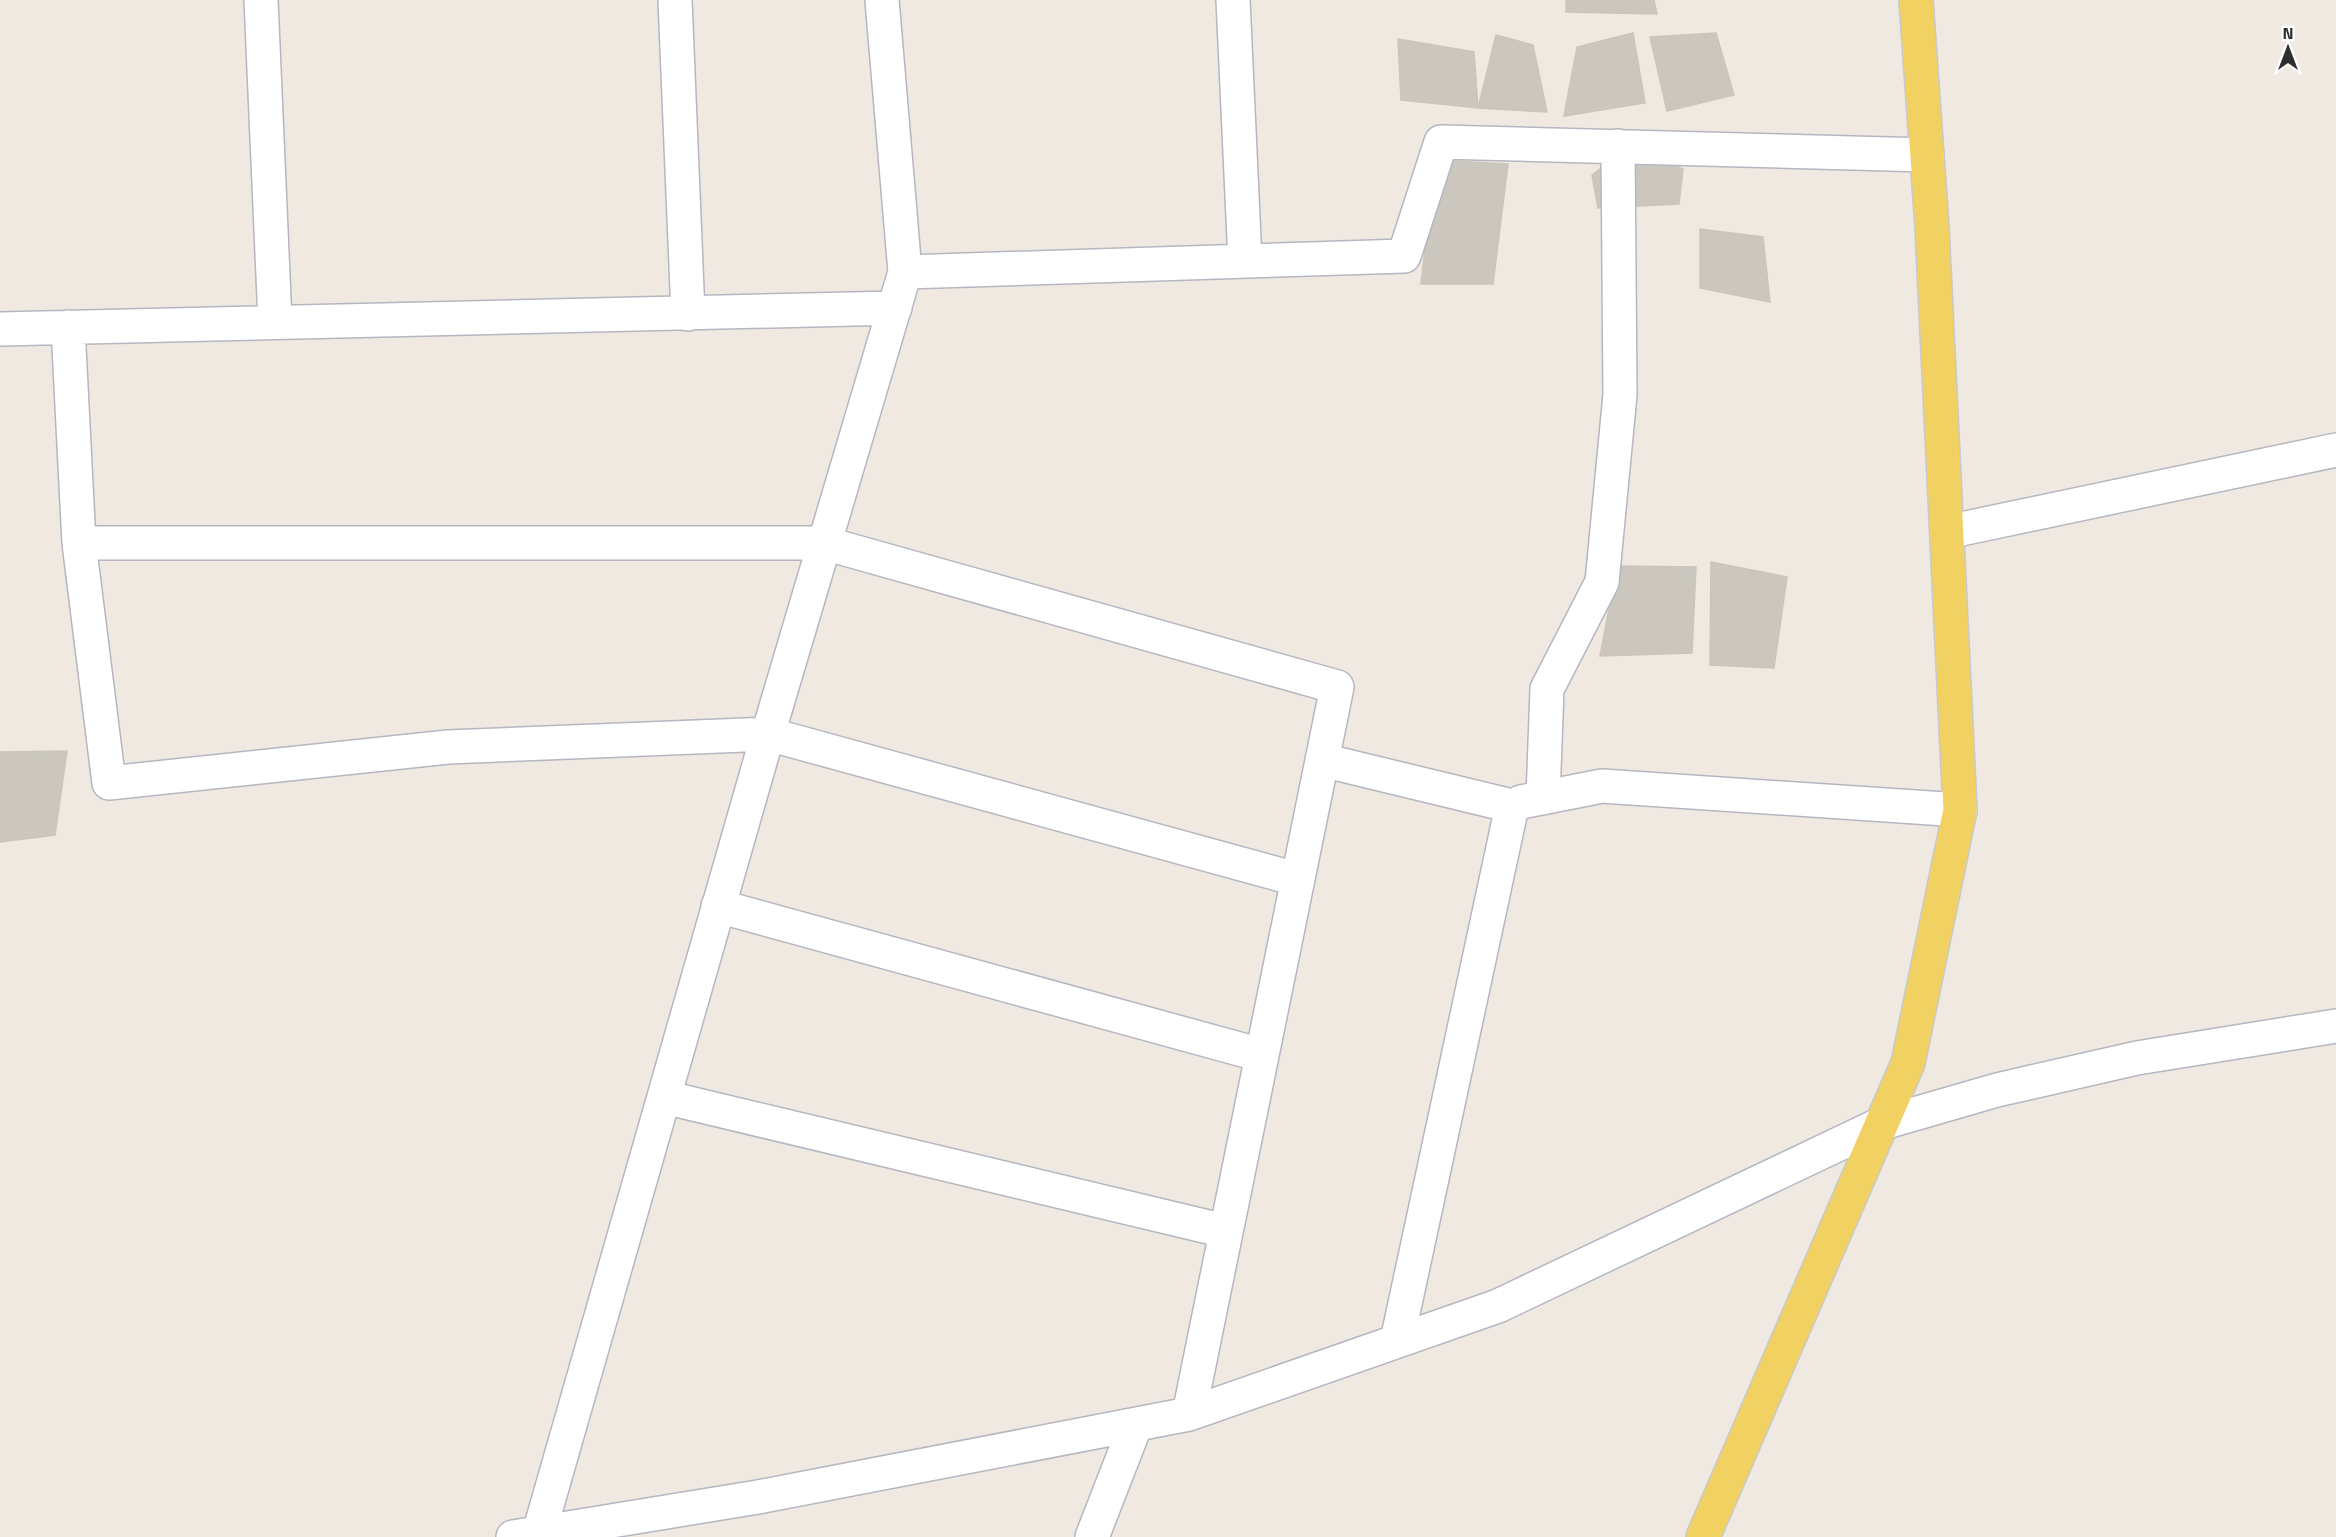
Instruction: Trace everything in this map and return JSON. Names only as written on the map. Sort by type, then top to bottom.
[{"type":"main road","points":[[1703,1537],[1908,1063],[1960,810],[1927,155],[1916,0]]},
{"type":"street","points":[[261,0],[275,322]]},
{"type":"street","points":[[675,0],[688,314]]},
{"type":"street","points":[[882,0],[905,272],[768,734],[664,1097],[526,1535],[758,1497],[1189,1414],[1498,1306],[1883,1123],[1997,1090],[2138,1058],[2336,1026]]},
{"type":"street","points":[[1233,0],[1245,261]]},
{"type":"street","points":[[905,272],[1404,256],[1441,142],[1927,155]]},
{"type":"street","points":[[1542,798],[1547,689],[1602,582],[1620,395],[1618,146]]},
{"type":"street","points":[[0,328],[895,308]]},
{"type":"street","points":[[68,327],[79,543],[109,783],[448,747],[768,734],[1296,879]]},
{"type":"street","points":[[1947,532],[2336,450]]},
{"type":"street","points":[[79,543],[825,543],[1337,687],[1296,879],[1189,1414]]},
{"type":"street","points":[[1322,760],[1512,806],[1397,1341]]},
{"type":"street","points":[[1508,805],[1602,786],[1960,810]]},
{"type":"street","points":[[718,906],[1261,1055]]},
{"type":"street","points":[[664,1097],[1225,1231]]},
{"type":"street","points":[[1092,1537],[1136,1424]]},
{"type":"building","points":[[1566,0],[1654,0],[1657,14],[1566,12]]},
{"type":"building","points":[[1633,33],[1645,103],[1564,116],[1577,47]]},
{"type":"building","points":[[1716,33],[1734,95],[1667,111],[1650,37]]},
{"type":"building","points":[[1496,35],[1533,45],[1547,112],[1478,108]]},
{"type":"building","points":[[1398,39],[1474,52],[1478,108],[1401,100]]},
{"type":"building","points":[[1628,147],[1683,169],[1679,204],[1598,208],[1592,175]]},
{"type":"building","points":[[1435,160],[1508,164],[1493,284],[1421,284]]},
{"type":"building","points":[[1700,229],[1763,237],[1770,302],[1700,288]]},
{"type":"building","points":[[1711,562],[1787,577],[1774,668],[1710,665]]},
{"type":"building","points":[[1617,566],[1696,567],[1692,653],[1600,656]]},
{"type":"building","points":[[67,751],[55,835],[0,842],[0,752]]}]
